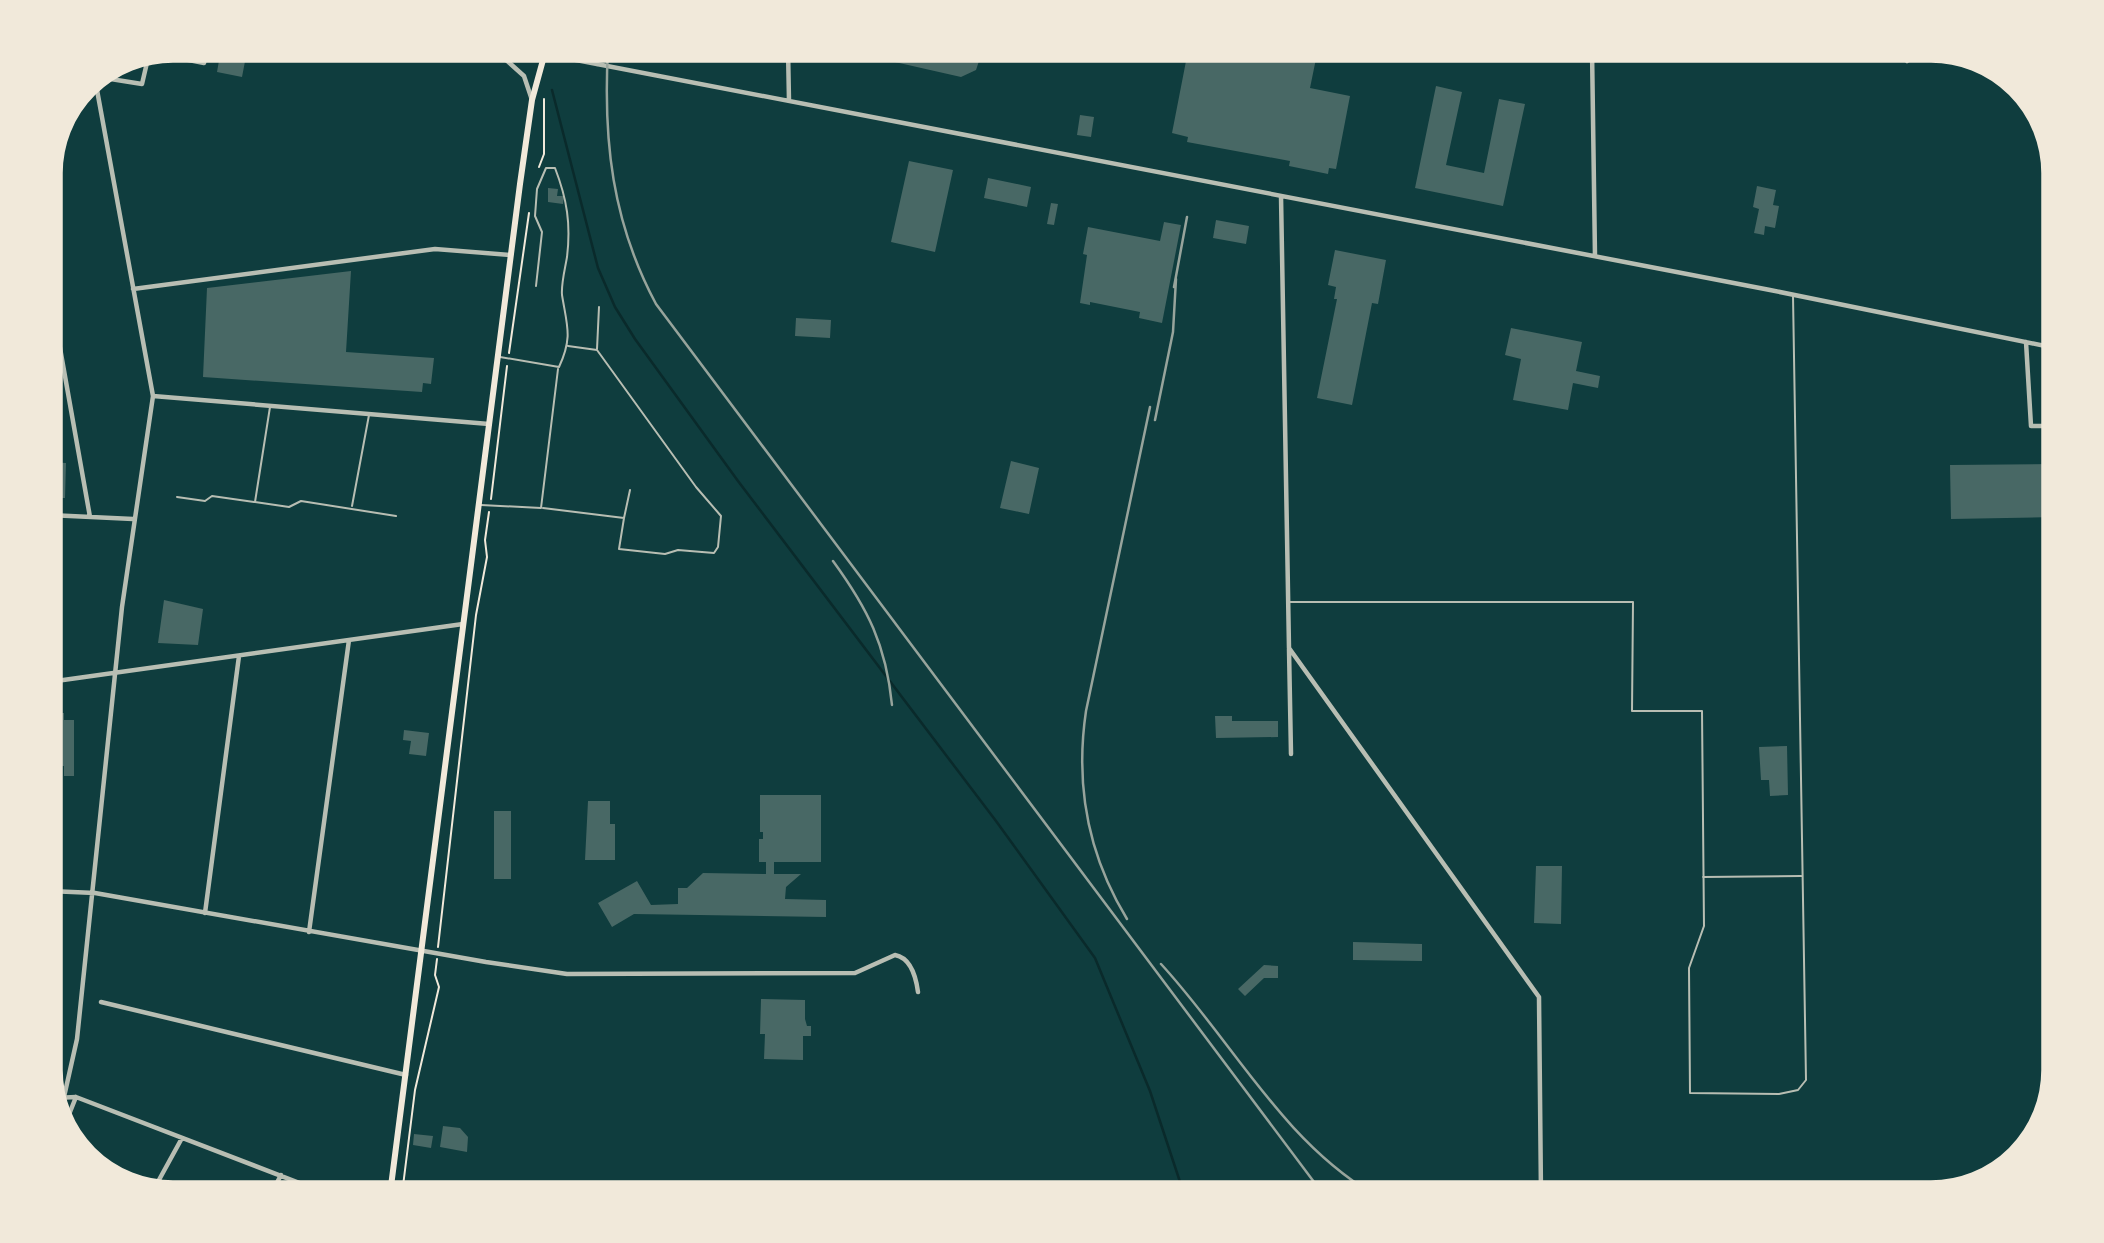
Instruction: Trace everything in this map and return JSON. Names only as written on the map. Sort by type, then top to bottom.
[{"type":"main road","points":[[392,1182],[532,100],[543,61]]},
{"type":"street","points":[[507,61],[524,76],[532,100]]},
{"type":"street","points":[[582,61],[1595,256],[2043,346]]},
{"type":"street","points":[[593,61],[598,65]]},
{"type":"street","points":[[788,61],[789,101]]},
{"type":"street","points":[[1592,61],[1595,256]]},
{"type":"street","points":[[112,80],[142,84],[148,65]]},
{"type":"street","points":[[64,1096],[77,1040],[95,893],[133,519],[153,396],[99,89]]},
{"type":"street","points":[[1281,196],[1291,754]]},
{"type":"street","points":[[133,289],[435,248],[512,255]]},
{"type":"street","points":[[2026,342],[2031,426],[2043,426]]},
{"type":"street","points":[[61,354],[90,517]]},
{"type":"street","points":[[153,396],[489,424]]},
{"type":"street","points":[[61,516],[133,519]]},
{"type":"street","points":[[61,681],[464,624]]},
{"type":"street","points":[[309,932],[349,640]]},
{"type":"street","points":[[1289,648],[1539,997],[1541,1182]]},
{"type":"street","points":[[205,913],[239,656]]},
{"type":"street","points":[[61,892],[95,893],[437,954],[567,974],[855,973],[888,957],[899,955],[909,965],[918,992]]},
{"type":"street","points":[[101,1002],[407,1076]]},
{"type":"street","points":[[64,1097],[76,1097],[298,1182]]},
{"type":"street","points":[[70,1112],[76,1097]]},
{"type":"street","points":[[158,1181],[182,1138]]},
{"type":"street","points":[[277,1182],[281,1175]]},
{"type":"lane","points":[[536,286],[542,232],[535,216],[537,189],[546,168],[555,168],[565,195],[570,228],[562,294],[567,306],[568,346],[559,368],[541,508]]},
{"type":"lane","points":[[1289,602],[1633,602],[1633,711],[1702,711],[1704,926],[1689,968],[1690,1093],[1779,1094],[1798,1090],[1806,1080],[1793,295]]},
{"type":"lane","points":[[599,307],[597,350],[696,487],[721,516],[718,547],[714,553],[678,550],[665,554],[619,549],[630,490]]},
{"type":"lane","points":[[568,346],[597,350]]},
{"type":"lane","points":[[499,357],[559,368]]},
{"type":"lane","points":[[255,502],[270,406]]},
{"type":"lane","points":[[352,508],[369,414]]},
{"type":"lane","points":[[177,497],[205,501],[212,496],[289,507],[301,501],[396,516]]},
{"type":"lane","points":[[478,505],[541,508],[624,518]]},
{"type":"lane","points":[[1703,877],[1802,876]]},
{"type":"path","points":[[540,167],[544,154],[544,99]]},
{"type":"path","points":[[404,1182],[415,1090],[439,987],[435,975],[437,954],[476,615],[487,557],[485,540],[530,205]]},
{"type":"building","points":[[219,61],[245,61],[242,77],[217,72]]},
{"type":"building","points":[[890,61],[979,61],[976,70],[961,77]]},
{"type":"building","points":[[1186,61],[1316,61],[1310,88],[1350,96],[1336,169],[1329,168],[1328,174],[1289,166],[1290,161],[1187,142],[1188,137],[1172,133]]},
{"type":"building","points":[[1436,86],[1462,92],[1446,165],[1484,173],[1499,99],[1525,104],[1503,206],[1415,188]]},
{"type":"building","points":[[1080,115],[1094,117],[1091,137],[1077,135]]},
{"type":"building","points":[[909,161],[953,170],[935,252],[891,242]]},
{"type":"building","points":[[988,178],[1031,187],[1027,207],[984,198]]},
{"type":"building","points":[[1757,186],[1776,190],[1773,205],[1779,206],[1775,228],[1765,226],[1764,235],[1754,233],[1759,209],[1753,207]]},
{"type":"building","points":[[548,188],[558,189],[557,196],[564,196],[563,204],[548,202]]},
{"type":"building","points":[[1051,203],[1058,204],[1054,225],[1047,224]]},
{"type":"building","points":[[1216,220],[1249,226],[1246,244],[1213,238]]},
{"type":"building","points":[[1164,222],[1181,225],[1162,323],[1139,318],[1140,312],[1090,302],[1090,305],[1080,303],[1087,255],[1083,254],[1088,227],[1160,241]]},
{"type":"building","points":[[1335,250],[1386,260],[1378,304],[1372,303],[1352,405],[1317,398],[1337,299],[1334,299],[1336,287],[1328,285]]},
{"type":"building","points":[[351,271],[346,352],[434,358],[431,384],[423,383],[422,392],[203,377],[207,288]]},
{"type":"building","points":[[796,318],[831,320],[830,338],[795,336]]},
{"type":"building","points":[[1511,328],[1582,342],[1576,371],[1600,376],[1598,388],[1573,383],[1568,410],[1513,400],[1521,359],[1505,355]]},
{"type":"building","points":[[1011,461],[1039,468],[1029,514],[1000,508]]},
{"type":"building","points":[[61,463],[66,463],[65,498],[61,498]]},
{"type":"building","points":[[2043,464],[2043,517],[1951,519],[1950,465]]},
{"type":"building","points":[[164,600],[203,609],[198,645],[158,643]]},
{"type":"building","points":[[61,713],[64,713],[64,720],[74,720],[74,776],[64,776],[64,766],[61,766]]},
{"type":"building","points":[[1215,716],[1232,716],[1232,721],[1278,721],[1278,737],[1216,738]]},
{"type":"building","points":[[404,730],[429,733],[426,756],[409,754],[411,741],[403,740]]},
{"type":"building","points":[[1787,746],[1788,795],[1770,796],[1769,780],[1761,780],[1759,747]]},
{"type":"building","points":[[760,795],[821,795],[821,862],[774,862],[774,874],[801,874],[786,887],[785,899],[826,900],[826,917],[634,914],[612,927],[598,903],[637,881],[651,905],[678,904],[678,888],[687,888],[703,873],[766,874],[766,862],[759,862],[759,839],[763,839],[763,832],[760,832]]},
{"type":"building","points":[[588,801],[610,801],[610,824],[615,824],[615,860],[585,860]]},
{"type":"building","points":[[494,811],[511,811],[511,879],[494,879]]},
{"type":"building","points":[[1536,866],[1562,866],[1561,924],[1534,923]]},
{"type":"building","points":[[1353,942],[1422,944],[1422,961],[1353,960]]},
{"type":"building","points":[[1264,965],[1278,966],[1278,978],[1264,978],[1245,996],[1238,989]]},
{"type":"building","points":[[761,999],[805,1000],[805,1019],[807,1026],[811,1026],[811,1036],[803,1036],[803,1060],[764,1059],[765,1034],[760,1034]]},
{"type":"building","points":[[443,1126],[460,1128],[468,1137],[467,1152],[440,1147]]},
{"type":"building","points":[[414,1134],[433,1136],[431,1148],[413,1145]]},
{"type":"waterway","points":[[552,90],[598,268],[615,307],[635,339],[738,481],[996,821],[1095,958],[1150,1091],[1180,1182]]},
{"type":"railway","points":[[608,61],[609,148],[620,211],[629,242],[656,304],[1314,1182]]},
{"type":"railway","points":[[1174,287],[1187,217]]},
{"type":"railway","points":[[1155,420],[1173,332],[1176,279]]},
{"type":"railway","points":[[1127,919],[1094,845],[1084,792],[1083,739],[1086,711],[1150,407]]},
{"type":"railway","points":[[833,561],[856,595],[873,628],[885,664],[892,705]]},
{"type":"railway","points":[[1161,964],[1285,1118],[1311,1146],[1356,1182]]}]
